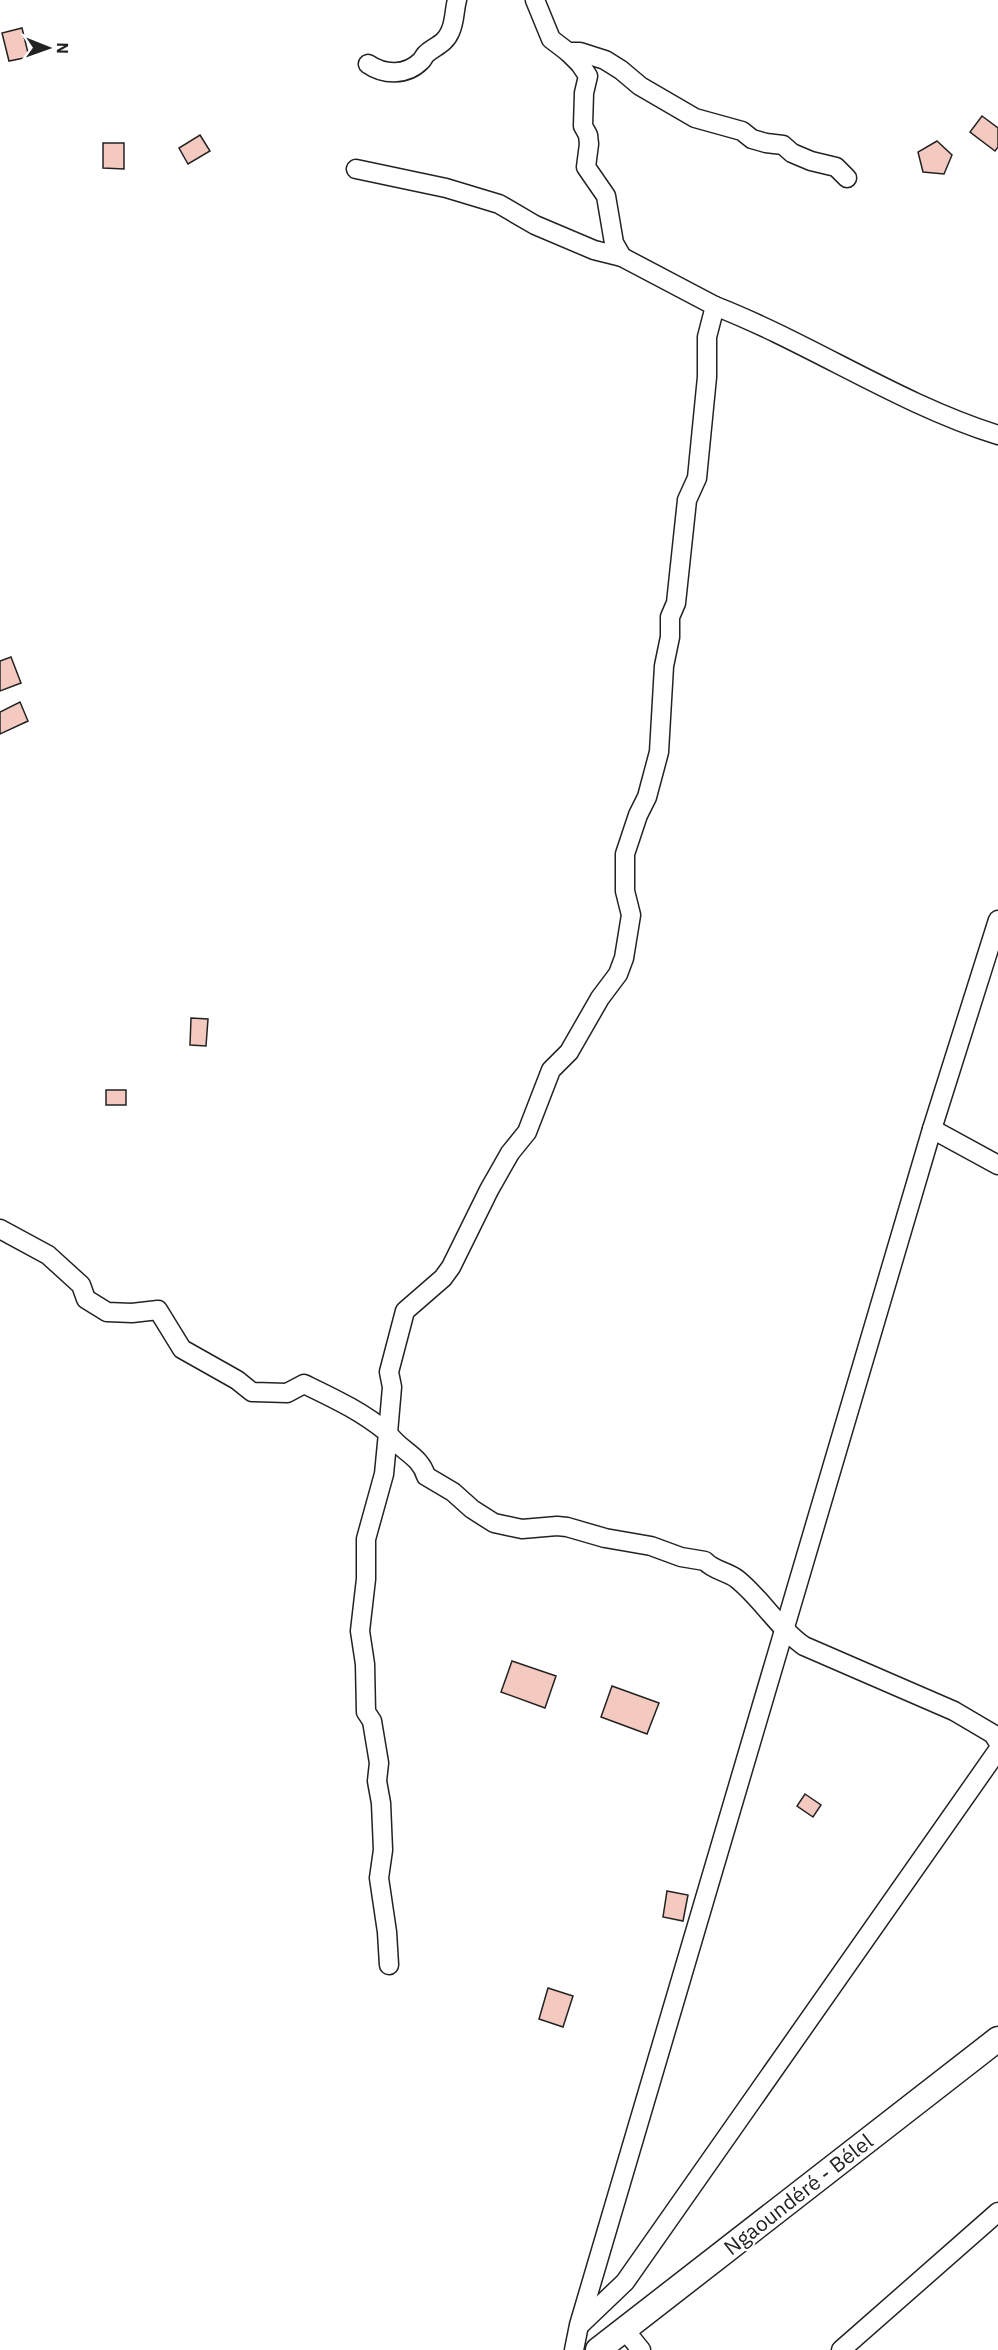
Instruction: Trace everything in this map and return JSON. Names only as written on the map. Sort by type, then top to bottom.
[{"type":"main road","name":"Ngaoundéré - Bélel","points":[[598,2350],[998,2039]]},
{"type":"street","points":[[369,64],[385,72],[393,73],[422,61],[425,55],[445,42],[453,25],[457,0]]},
{"type":"street","points":[[535,0],[551,39],[568,52],[588,76],[584,93],[583,126],[588,135],[589,144],[586,167],[606,196],[614,243],[622,257]]},
{"type":"street","points":[[568,52],[580,52],[604,60],[621,69],[640,87],[695,118],[742,130],[752,139],[783,145],[792,153],[811,161],[836,167],[847,178]]},
{"type":"street","points":[[356,169],[447,188],[499,204],[535,225],[594,250],[622,257],[715,306],[780,334],[918,403],[997,437]]},
{"type":"street","points":[[389,1965],[379,1878],[384,1850],[377,1781],[379,1763],[372,1721],[366,1712],[365,1664],[360,1631],[366,1579],[366,1539],[384,1474],[391,1403],[389,1372],[405,1311],[451,1267],[489,1190],[510,1153],[526,1132],[551,1070],[569,1052],[600,998],[618,974],[624,958],[631,915],[625,891],[625,854],[638,815],[647,797],[660,752],[664,666],[670,637],[670,616],[676,603],[687,500],[697,478],[707,377],[707,337],[715,306]]},
{"type":"street","points":[[574,2350],[579,2325],[933,1130],[998,920]]},
{"type":"street","points":[[933,1130],[998,1165]]},
{"type":"street","points":[[0,1229],[48,1255],[81,1285],[86,1299],[107,1312],[132,1313],[158,1310],[182,1349],[237,1380],[252,1392],[287,1393],[304,1384],[338,1398],[369,1418],[388,1433],[393,1441],[423,1464],[426,1476],[494,1523],[522,1529],[567,1527],[605,1538],[651,1546],[681,1557],[705,1561],[711,1568],[727,1573],[738,1580],[785,1631],[804,1646],[954,1711],[993,1734],[998,1742]]},
{"type":"street","points":[[579,2325],[625,2282],[998,1750]]},
{"type":"street","points":[[841,2350],[998,2212]]},
{"type":"street","points":[[624,2329],[641,2350]]},
{"type":"building","points":[[22,28],[29,57],[9,61],[2,33]]},
{"type":"building","points":[[982,116],[998,128],[998,147],[995,151],[970,132]]},
{"type":"building","points":[[200,135],[210,151],[188,164],[179,148]]},
{"type":"building","points":[[937,141],[952,155],[944,174],[923,172],[918,152]]},
{"type":"building","points":[[103,143],[124,143],[124,169],[103,168]]},
{"type":"building","points":[[11,657],[21,683],[0,691],[0,661]]},
{"type":"building","points":[[20,702],[28,721],[0,734],[0,712]]},
{"type":"building","points":[[191,1018],[208,1019],[206,1046],[190,1045]]},
{"type":"building","points":[[106,1090],[126,1090],[126,1105],[106,1105]]},
{"type":"building","points":[[512,1661],[556,1676],[545,1708],[501,1692]]},
{"type":"building","points":[[612,1686],[659,1703],[647,1734],[601,1717]]},
{"type":"building","points":[[805,1794],[821,1805],[813,1817],[797,1806]]},
{"type":"building","points":[[667,1891],[688,1895],[683,1921],[663,1917]]},
{"type":"building","points":[[548,1988],[573,1996],[563,2027],[539,2019]]}]
